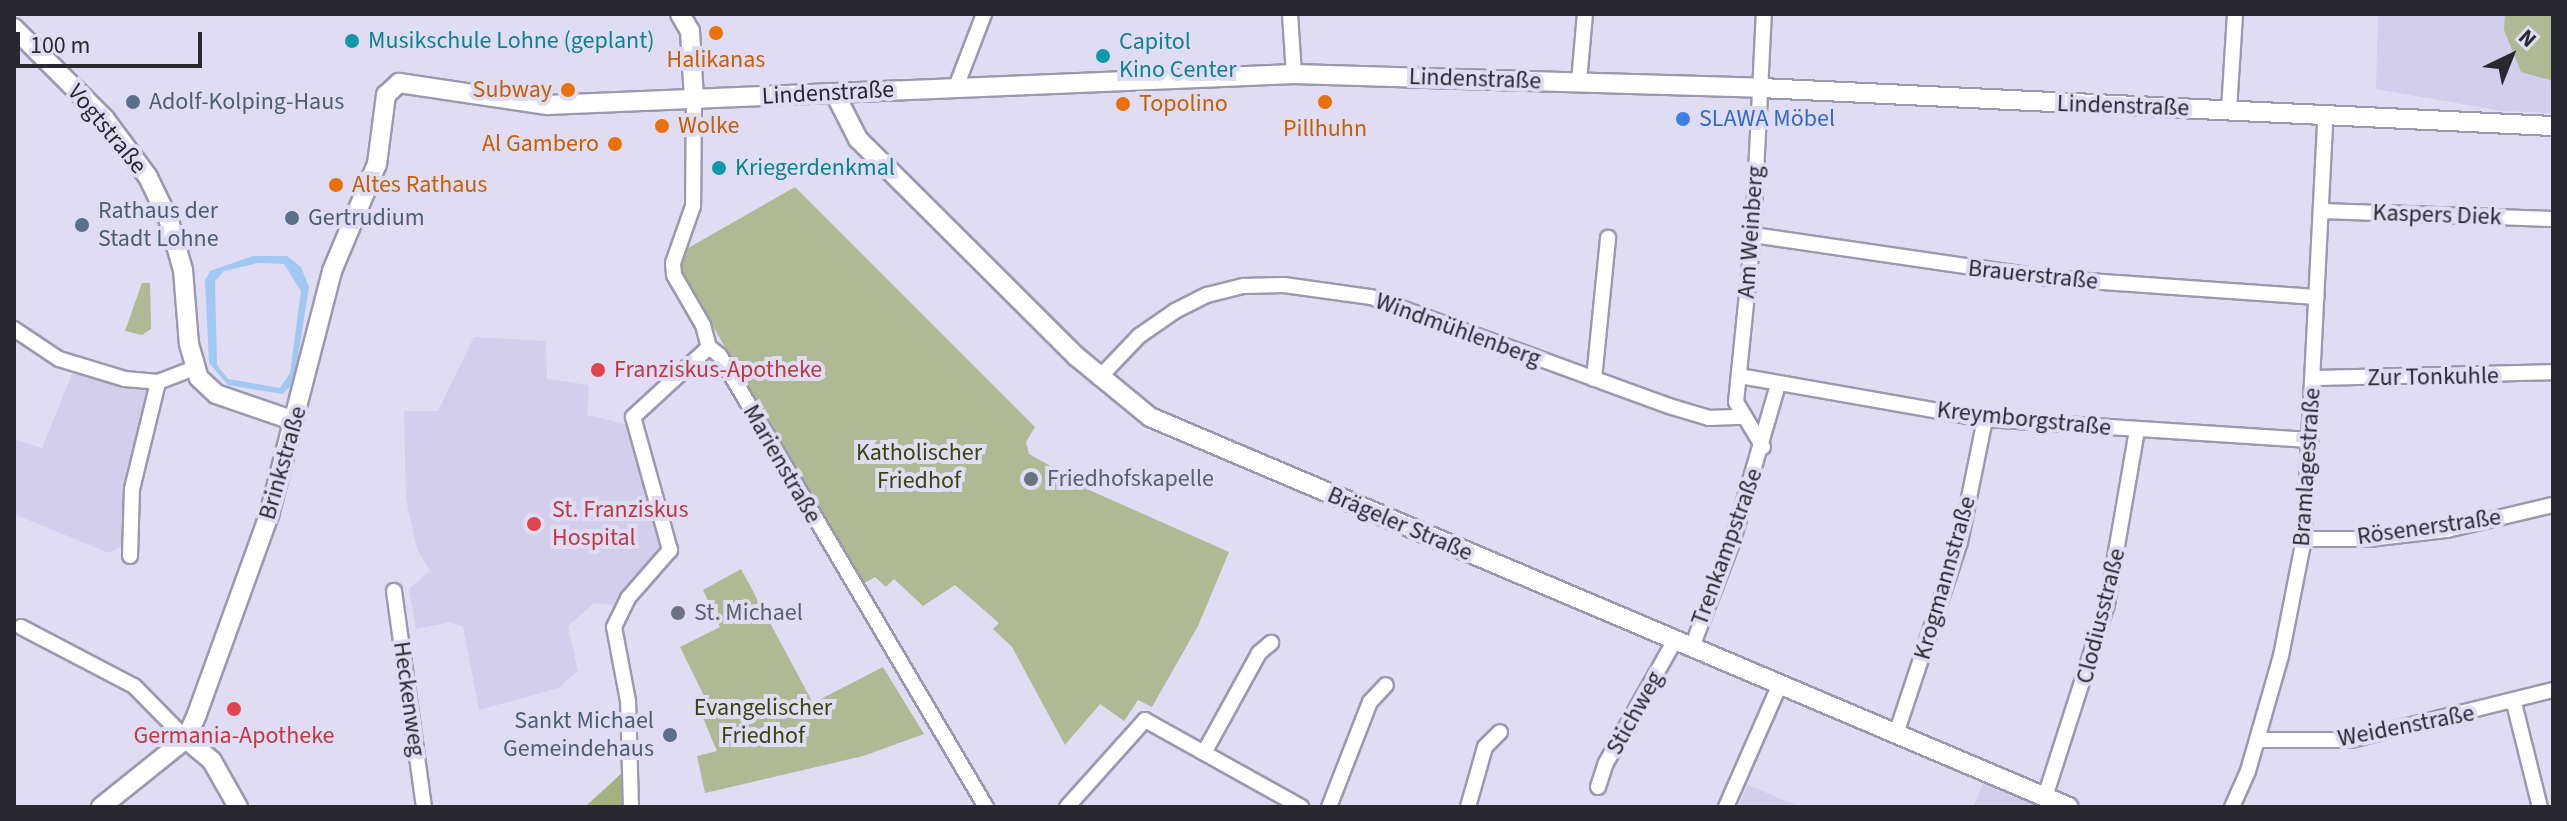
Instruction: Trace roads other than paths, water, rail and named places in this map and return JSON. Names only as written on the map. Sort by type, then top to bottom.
[{"type":"street","points":[[680,14],[690,31],[694,99]]},
{"type":"street","points":[[956,87],[984,14]]},
{"type":"street","points":[[1290,14],[1294,74]]},
{"type":"street","points":[[1579,82],[1585,14]]},
{"type":"street","name":"Am Weinberg","points":[[1740,376],[1753,235],[1764,14]]},
{"type":"street","points":[[2229,110],[2235,14]]},
{"type":"street","name":"Vogtstraße","points":[[14,28],[105,119],[148,177],[169,221],[183,270],[194,368]]},
{"type":"street","name":"Lindenstraße","points":[[399,83],[547,105],[1294,74],[1761,88],[2229,110],[2325,118],[2553,126]]},
{"type":"street","name":"Brinkstraße","points":[[186,739],[269,515],[332,271],[377,164],[386,95],[399,83]]},
{"type":"street","name":"Brägeler Straße","points":[[835,94],[858,139],[1099,378],[1129,403],[1169,425],[2069,807]]},
{"type":"street","name":"Marienstraße","points":[[694,99],[693,206],[673,263],[709,347],[720,356],[986,807]]},
{"type":"street","name":"Bramlagestraße","points":[[2232,807],[2257,740],[2304,539],[2325,118]]},
{"type":"street","name":"Kaspers Diek","points":[[2321,211],[2553,219]]},
{"type":"street","name":"Brauerstraße","points":[[1753,235],[2046,278],[2316,297]]},
{"type":"street","points":[[1594,379],[1608,238]]},
{"type":"street","name":"Windmühlenberg","points":[[1099,378],[1139,336],[1175,311],[1219,292],[1284,285],[1324,288],[1419,312],[1594,379],[1709,418],[1743,417]]},
{"type":"street","points":[[14,329],[80,367],[158,382],[194,368],[216,394],[292,420]]},
{"type":"street","points":[[631,807],[629,712],[614,627],[628,598],[663,564],[670,550],[633,417],[709,347]]},
{"type":"street","name":"Zur Tonkuhle","points":[[2313,378],[2553,372]]},
{"type":"street","name":"Kreymborgstraße","points":[[1740,376],[1985,419],[2310,440]]},
{"type":"street","name":"Trenkampstraße","points":[[1740,376],[1736,402],[1763,447]]},
{"type":"street","points":[[130,556],[132,489],[158,382]]},
{"type":"street","name":"Trenkampstraße","points":[[1683,643],[1763,447],[1778,385]]},
{"type":"street","name":"Krogmannstraße","points":[[1896,734],[1956,556],[1985,419]]},
{"type":"street","name":"Clodiusstraße","points":[[2045,797],[2107,604],[2137,431]]},
{"type":"street","name":"Rösenerstraße","points":[[2304,539],[2369,539],[2447,530],[2553,505]]},
{"type":"street","name":"Heckenweg","points":[[394,591],[424,807]]},
{"type":"street","points":[[21,627],[134,686],[212,761],[238,807]]},
{"type":"street","points":[[1205,751],[1259,653],[1271,643]]},
{"type":"street","name":"Stichweg","points":[[1598,787],[1606,763],[1683,643]]},
{"type":"street","points":[[1726,807],[1780,684]]},
{"type":"street","points":[[1329,807],[1370,702],[1386,685]]},
{"type":"street","name":"Weidenstraße","points":[[2257,740],[2351,740],[2514,703],[2553,690]]},
{"type":"street","points":[[2514,703],[2540,807]]},
{"type":"street","points":[[1067,807],[1145,720],[1301,807]]},
{"type":"street","points":[[1468,807],[1485,747],[1500,732]]},
{"type":"street","points":[[101,807],[186,739]]},
{"type":"water","points":[[253,256],[287,256],[301,267],[309,287],[294,383],[282,394],[228,385],[209,363],[205,280],[210,271]],"holes":[[[258,263],[284,264],[301,291],[290,373],[280,388],[228,379],[217,365],[215,281],[224,271]]]},
{"type":"place","name":"Halikanas","points":[[716,33]]},
{"type":"place","name":"Musikschule Lohne (geplant)","points":[[352,41]]},
{"type":"place","name":"Capitol Kino Center","points":[[1103,56]]},
{"type":"place","name":"Subway","points":[[568,90]]},
{"type":"place","name":"Adolf-Kolping-Haus","points":[[133,102]]},
{"type":"place","name":"Pillhuhn","points":[[1325,102]]},
{"type":"place","name":"Topolino","points":[[1123,104]]},
{"type":"place","name":"SLAWA Möbel","points":[[1683,119]]},
{"type":"place","name":"Wolke","points":[[662,126]]},
{"type":"place","name":"Al Gambero","points":[[615,144]]},
{"type":"place","name":"Kriegerdenkmal","points":[[719,168]]},
{"type":"place","name":"Altes Rathaus","points":[[336,185]]},
{"type":"place","name":"Gertrudium","points":[[292,218]]},
{"type":"place","name":"Rathaus der Stadt Lohne","points":[[82,225]]},
{"type":"place","name":"Franziskus-Apotheke","points":[[598,370]]},
{"type":"place","name":"Friedhofskapelle","points":[[1031,479]]},
{"type":"place","name":"St. Franziskus Hospital","points":[[534,524]]},
{"type":"place","name":"St. Michael","points":[[678,613]]},
{"type":"place","name":"Germania-Apotheke","points":[[234,709]]},
{"type":"place","name":"Sankt Michael Gemeindehaus","points":[[670,735]]},
{"type":"park label","name":"Katholischer Friedhof","points":[[919,467]]},
{"type":"park label","name":"Evangelischer Friedhof","points":[[763,722]]}]
